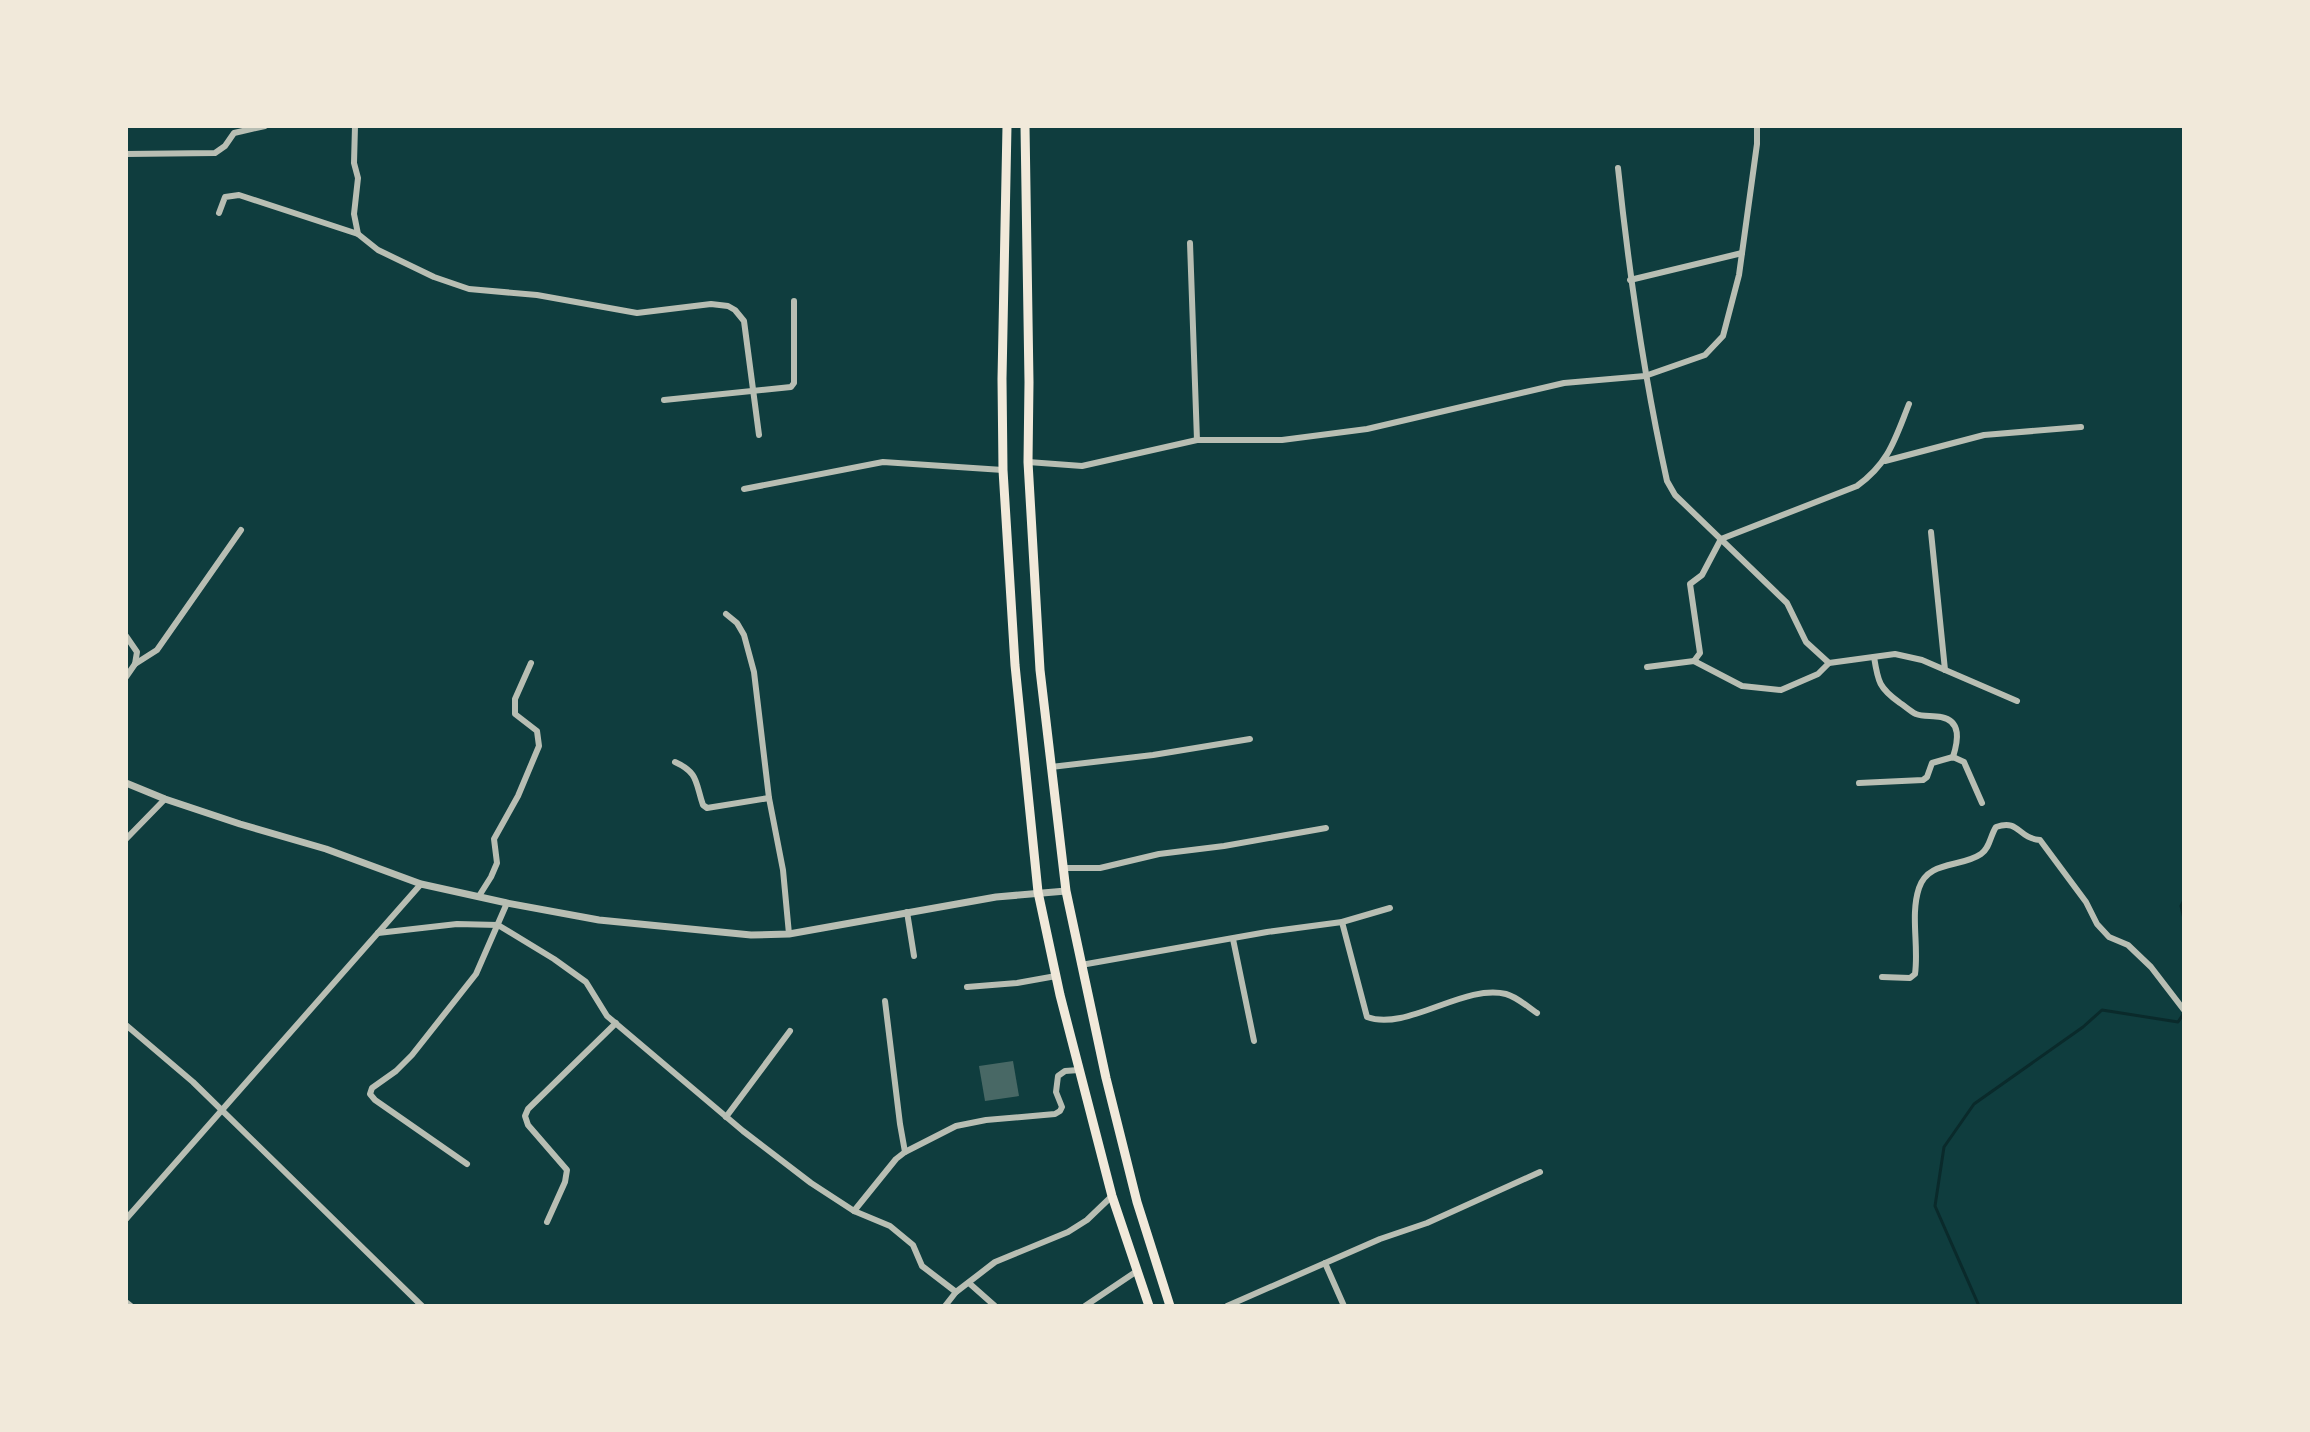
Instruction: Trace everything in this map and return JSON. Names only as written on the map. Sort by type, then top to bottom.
[{"type":"main road","points":[[1007,126],[1003,470],[1015,665],[1038,892],[1112,1196],[1149,1306]]},
{"type":"main road","points":[[1025,126],[1028,462],[1040,670],[1066,891],[1106,1078],[1137,1202],[1170,1306]]},
{"type":"street","points":[[126,154],[215,153],[225,146],[234,133],[265,126]]},
{"type":"street","points":[[355,126],[354,163],[358,178],[354,214],[358,234]]},
{"type":"street","points":[[1028,462],[1082,466],[1197,440],[1282,440],[1367,429],[1564,383],[1645,376],[1705,355],[1723,336],[1739,275],[1757,126]]},
{"type":"street","points":[[1618,168],[1630,280],[1645,376],[1667,481],[1675,495],[1787,603],[1806,642],[1829,663]]},
{"type":"street","points":[[219,213],[225,197],[239,195],[358,234],[378,250],[434,277],[469,289],[537,295],[637,313],[711,304],[728,306],[744,321],[759,435]]},
{"type":"street","points":[[1190,243],[1197,440]]},
{"type":"street","points":[[1630,280],[1742,253]]},
{"type":"street","points":[[664,400],[787,389],[794,383],[794,301]]},
{"type":"street","points":[[1694,661],[1700,653],[1690,584],[1702,575],[1721,539],[1857,486],[1873,475],[1885,461],[1909,404]]},
{"type":"street","points":[[1885,461],[1984,435],[2081,427]]},
{"type":"street","points":[[744,489],[883,462],[1003,470]]},
{"type":"street","points":[[126,677],[135,664],[157,650],[241,530]]},
{"type":"street","points":[[1931,532],[1945,670]]},
{"type":"street","points":[[726,614],[737,623],[744,635],[751,660],[769,798],[783,870],[789,934]]},
{"type":"street","points":[[126,636],[137,652],[135,664]]},
{"type":"street","points":[[1647,667],[1694,661],[1742,686],[1781,690],[1818,674],[1829,663],[1895,654],[1922,660],[2017,701]]},
{"type":"street","points":[[1874,657],[1882,690],[1917,714],[1945,717],[1954,725],[1958,740],[1953,757]]},
{"type":"street","points":[[479,896],[497,863],[494,839],[518,796],[539,746],[537,731],[515,714],[515,699],[531,663]]},
{"type":"street","points":[[1051,767],[1250,739]]},
{"type":"street","points":[[1859,783],[1923,780],[1932,763],[1953,757],[1964,762],[1982,803]]},
{"type":"street","points":[[675,762],[690,769],[703,805],[707,808],[769,798]]},
{"type":"street","points":[[126,783],[165,799],[326,849],[421,884],[599,920],[751,935],[789,934],[996,897],[1066,891]]},
{"type":"street","points":[[126,839],[165,799]]},
{"type":"street","points":[[1882,977],[1910,978],[1915,974],[1915,905],[1920,884],[1937,867],[1962,863],[1983,853],[1996,827],[2007,823],[2030,839],[2040,840],[2086,902],[2097,924],[2109,937],[2128,945],[2151,967],[2184,1010]]},
{"type":"street","points":[[1064,868],[1100,868],[1159,854],[1326,828]]},
{"type":"street","points":[[126,1219],[421,884]]},
{"type":"street","points":[[467,1164],[370,1094],[372,1088],[412,1055],[476,974],[507,903]]},
{"type":"street","points":[[1081,965],[1342,922],[1390,908]]},
{"type":"street","points":[[907,912],[914,956]]},
{"type":"street","points":[[1342,922],[1367,1017],[1382,1021],[1396,1019],[1466,997],[1497,992],[1510,994],[1537,1013]]},
{"type":"street","points":[[378,933],[457,924],[498,925],[554,959],[586,982],[607,1016],[726,1117],[811,1183],[854,1211],[890,1226],[913,1245],[922,1266],[956,1292]]},
{"type":"street","points":[[1233,939],[1254,1041]]},
{"type":"street","points":[[967,987],[1056,976]]},
{"type":"street","points":[[885,1001],[905,1152]]},
{"type":"street","points":[[547,1222],[565,1182],[567,1170],[528,1125],[525,1116],[528,1109],[616,1023]]},
{"type":"street","points":[[126,1025],[193,1082],[422,1306]]},
{"type":"street","points":[[726,1117],[790,1031]]},
{"type":"street","points":[[854,1211],[905,1152],[956,1126],[1060,1111],[1062,1107],[1056,1092],[1058,1076],[1065,1071],[1079,1070]]},
{"type":"street","points":[[1227,1306],[1380,1239],[1427,1223],[1540,1172]]},
{"type":"street","points":[[945,1306],[956,1292],[995,1262],[1078,1226],[1112,1196]]},
{"type":"street","points":[[1325,1263],[1344,1306]]},
{"type":"street","points":[[1085,1306],[1137,1271]]},
{"type":"street","points":[[969,1283],[995,1306]]},
{"type":"street","points":[[126,1302],[131,1306]]},
{"type":"building","points":[[1013,1061],[1019,1096],[985,1101],[979,1066]]},
{"type":"waterway","points":[[2184,900],[2181,906],[2184,919]]},
{"type":"waterway","points":[[1979,1306],[1935,1206],[1944,1147],[1974,1104],[2083,1027],[2102,1010],[2178,1022],[2184,1013]]}]
